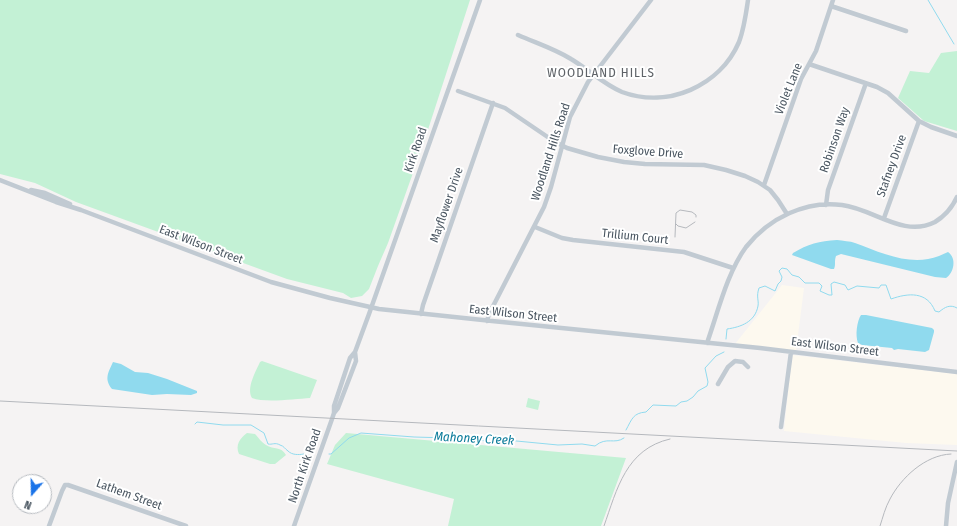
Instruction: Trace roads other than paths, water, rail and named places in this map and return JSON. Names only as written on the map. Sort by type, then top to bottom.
[{"type":"street","name":"Kirk Road","points":[[372,307],[480,0]]},
{"type":"street","name":"Woodland Hills Road","points":[[487,321],[488,314],[535,227],[548,198],[574,108],[594,74],[651,0]]},
{"type":"street","points":[[518,36],[565,55],[618,90],[643,97],[664,97],[695,88],[716,74],[725,64],[741,35],[748,0]]},
{"type":"street","name":"Violet Lane","points":[[764,185],[801,79],[816,51],[833,0]]},
{"type":"street","points":[[831,6],[906,31]]},
{"type":"street","points":[[809,64],[866,83],[888,93],[919,121],[957,136]]},
{"type":"street","name":"Robinson Way","points":[[826,205],[828,190],[866,83]]},
{"type":"street","name":"Foxglove Drive","points":[[458,91],[505,108],[562,146],[598,157],[645,164],[697,165],[718,168],[745,176],[764,185],[776,196],[787,214]]},
{"type":"street","name":"Mayflower Drive","points":[[421,314],[493,104]]},
{"type":"street","name":"Stafney Drive","points":[[884,218],[919,121]]},
{"type":"street","name":"East Wilson Street","points":[[0,180],[25,189],[45,193],[81,210],[271,282],[330,298],[372,307],[421,314],[791,352],[957,372]]},
{"type":"street","points":[[707,343],[733,268],[753,240],[769,225],[787,214],[806,208],[826,205],[842,205],[856,208],[901,225],[921,227],[939,220],[947,213],[957,197]]},
{"type":"street","name":"Trillium Court","points":[[535,227],[562,238],[573,240],[684,252],[733,268]]},
{"type":"street","name":"North Kirk Road","points":[[294,526],[334,413],[338,408],[356,361],[355,352],[372,307]]},
{"type":"street","points":[[781,427],[791,352]]},
{"type":"street","points":[[718,384],[728,367],[735,361],[743,362],[748,367]]},
{"type":"street","points":[[946,526],[948,503],[957,462]]},
{"type":"street","name":"Lathem Street","points":[[49,526],[65,485],[73,486],[186,526]]},
{"type":"water","points":[[837,240],[853,242],[886,254],[907,259],[928,259],[948,252],[953,258],[953,269],[946,278],[935,277],[841,254],[836,256],[834,269],[831,269],[792,255],[793,253],[809,245]]},
{"type":"water","points":[[861,315],[932,328],[934,332],[929,350],[925,352],[898,349],[894,350],[892,348],[862,345],[858,343],[857,328]]},
{"type":"water","points":[[113,362],[121,364],[135,372],[148,373],[167,379],[197,391],[197,393],[191,395],[152,395],[112,389],[107,379]]},
{"type":"waterway","points":[[928,0],[954,44]]},
{"type":"waterway","name":"Mahoney Creek","points":[[726,339],[727,329],[747,323],[754,316],[758,306],[759,288],[765,286],[775,291],[781,281],[782,277],[779,271],[782,268],[787,269],[792,275],[799,277],[805,283],[819,283],[822,286],[820,291],[829,295],[832,295],[831,284],[834,282],[845,285],[848,290],[857,286],[879,288],[881,285],[886,285],[891,299],[916,295],[932,304],[935,311],[939,312],[945,307],[950,306],[957,308]]},
{"type":"waterway","name":"Mahoney Creek","points":[[626,430],[636,415],[646,412],[653,405],[676,406],[681,402],[687,401],[698,391],[707,386],[708,382],[705,368],[716,356],[724,352]]},
{"type":"waterway","name":"Mahoney Creek","points":[[195,424],[197,422],[223,425],[251,425],[264,433],[268,444],[278,444],[293,454],[304,454]]},
{"type":"waterway","name":"Mahoney Creek","points":[[329,454],[331,454],[349,438],[361,433],[488,441],[506,440],[558,445],[582,444],[595,446],[599,443],[617,441],[624,438]]},
{"type":"tram line","points":[[675,237],[676,213],[680,210],[692,212],[696,215],[696,217]]},
{"type":"tram line","points":[[676,224],[686,228],[695,222]]},
{"type":"railway","points":[[0,401],[957,451]]},
{"type":"railway","points":[[604,526],[619,485],[625,472],[633,461],[655,444],[670,439]]},
{"type":"railway","points":[[880,526],[885,509],[890,499],[907,476],[923,463],[932,458],[951,454]]},
{"type":"district","name":"WOODLAND HILLS","points":[[601,73]]}]
